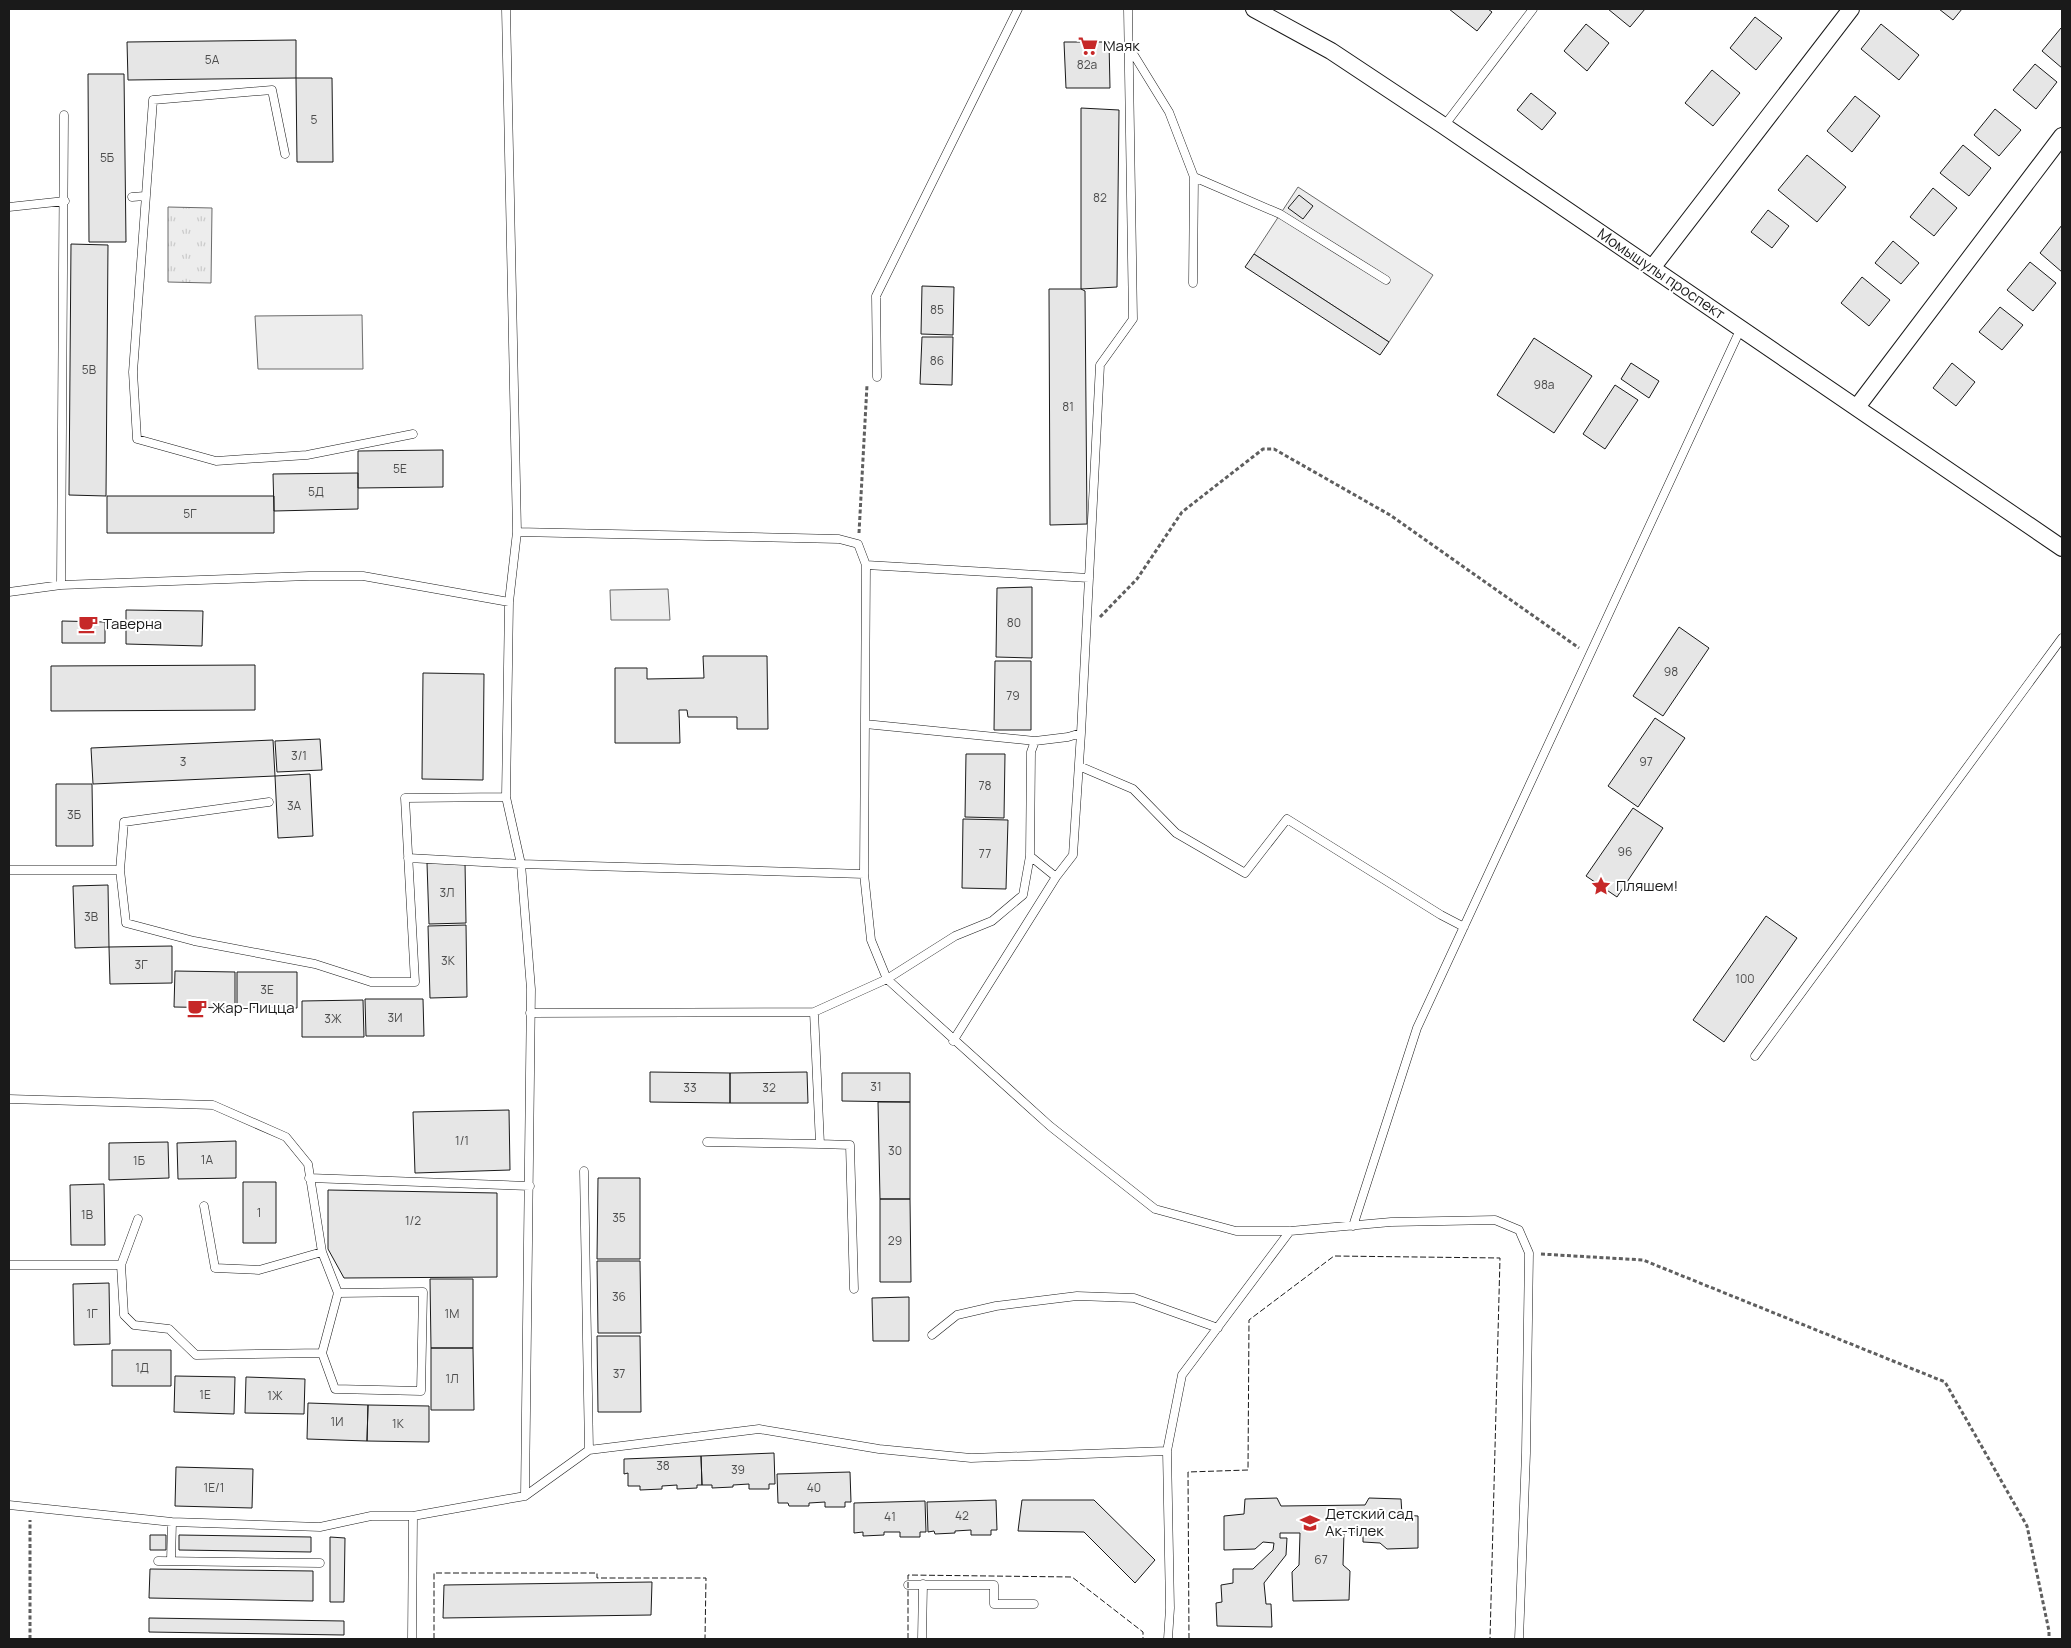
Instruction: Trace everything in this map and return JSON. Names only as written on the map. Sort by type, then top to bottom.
[{"type":"street","name":"Момышулы проспект","points":[[1254,9],[1331,51],[1444,126],[2062,548]]},
{"type":"street","points":[[1652,268],[1851,9]]},
{"type":"street","points":[[1857,407],[2062,136]]},
{"type":"lane","points":[[506,9],[517,532],[509,602],[506,797],[521,864],[531,990],[525,1496]]},
{"type":"lane","points":[[877,377],[876,296],[1018,9]]},
{"type":"lane","points":[[953,1041],[1056,877],[1073,856],[1100,365],[1134,319],[1128,9]]},
{"type":"lane","points":[[1444,126],[1533,9]]},
{"type":"lane","points":[[1128,45],[1169,112],[1194,177],[1193,283]]},
{"type":"lane","points":[[285,154],[272,90],[153,100],[133,372],[137,439],[216,461],[307,455],[413,434]]},
{"type":"lane","points":[[60,585],[64,115]]},
{"type":"lane","points":[[1194,177],[1280,214],[1386,280]]},
{"type":"lane","points":[[132,197],[145,196]]},
{"type":"lane","points":[[9,207],[64,201]]},
{"type":"lane","points":[[1353,1226],[1417,1028],[1741,328]]},
{"type":"lane","points":[[517,532],[839,539],[858,544],[866,565],[864,874],[871,940],[887,979],[953,1041],[1050,1126],[1156,1209],[1236,1231],[1290,1231],[1391,1222],[1496,1220],[1519,1230],[1529,1253],[1526,1453],[1519,1639]]},
{"type":"lane","points":[[866,565],[1089,578]]},
{"type":"lane","points":[[9,592],[60,585],[309,576],[363,576],[509,602]]},
{"type":"lane","points":[[1755,1056],[2062,638]]},
{"type":"lane","points":[[865,724],[1035,741],[1068,737],[1081,733]]},
{"type":"lane","points":[[530,1013],[814,1012],[887,979],[955,936],[992,922],[1023,895],[1030,856],[1031,752],[1035,741]]},
{"type":"lane","points":[[1079,766],[1133,789],[1176,833],[1244,873],[1288,819],[1441,915],[1464,927]]},
{"type":"lane","points":[[269,802],[124,822],[120,870],[126,923],[194,941],[315,964],[371,982],[416,982],[405,798],[506,797]]},
{"type":"lane","points":[[1030,856],[1056,877]]},
{"type":"lane","points":[[408,858],[521,864],[864,874]]},
{"type":"lane","points":[[9,870],[120,870]]},
{"type":"lane","points":[[814,1012],[820,1144]]},
{"type":"lane","points":[[9,1099],[213,1105],[286,1137],[308,1164],[322,1252],[338,1293],[322,1353],[335,1389],[421,1391],[423,1292],[338,1293]]},
{"type":"lane","points":[[707,1142],[850,1145],[854,1289]]},
{"type":"lane","points":[[584,1171],[590,1450]]},
{"type":"lane","points":[[309,1178],[530,1186]]},
{"type":"lane","points":[[204,1206],[215,1268],[259,1270],[322,1252]]},
{"type":"lane","points":[[138,1219],[121,1265],[124,1315],[134,1325],[169,1329],[196,1355],[322,1353]]},
{"type":"lane","points":[[1168,1639],[1170,1608],[1166,1451],[1182,1376],[1290,1231]]},
{"type":"lane","points":[[9,1264],[121,1265]]},
{"type":"lane","points":[[932,1335],[957,1315],[996,1306],[1077,1296],[1134,1298],[1218,1328]]},
{"type":"lane","points":[[9,1505],[172,1522],[320,1527],[371,1516],[413,1516],[525,1496],[590,1450],[758,1430],[879,1449],[971,1458],[1166,1451]]},
{"type":"lane","points":[[412,1639],[413,1516]]},
{"type":"lane","points":[[171,1561],[172,1522]]},
{"type":"lane","points":[[158,1561],[320,1563]]},
{"type":"lane","points":[[922,1584],[922,1639]]},
{"type":"lane","points":[[908,1585],[994,1585],[994,1604],[1034,1604]]},
{"type":"path","points":[[858,544],[865,392],[867,382],[877,377]]},
{"type":"path","points":[[1086,631],[1137,579],[1182,512],[1263,449],[1274,449],[1390,515],[1590,656]]},
{"type":"path","points":[[1529,1253],[1642,1260],[1945,1382],[2027,1526],[2049,1631],[2048,1639]]},
{"type":"path","points":[[30,1507],[30,1639]]},
{"type":"green space","points":[[168,207],[212,208],[211,283],[168,282]]},
{"type":"shaded area","points":[[1298,187],[1433,275],[1389,342],[1254,254]]},
{"type":"shaded area","points":[[362,315],[363,369],[258,369],[255,316]]},
{"type":"shaded area","points":[[668,589],[670,620],[611,620],[610,590]]},
{"type":"building","points":[[1449,9],[1488,9],[1492,12],[1477,31]]},
{"type":"building","points":[[1608,9],[1645,9],[1630,27]]},
{"type":"building","points":[[1939,9],[1962,9],[1953,20]]},
{"type":"building","points":[[1755,17],[1782,38],[1756,70],[1730,48]]},
{"type":"building","points":[[1586,24],[1609,43],[1587,71],[1564,51]]},
{"type":"building","points":[[1881,24],[1919,55],[1899,80],[1861,49]]},
{"type":"building","points":[[2062,29],[2062,68],[2042,51]]},
{"type":"building","points":[[296,40],[296,78],[128,80],[127,42]]},
{"type":"building","points":[[1064,42],[1109,42],[1110,88],[1066,88]]},
{"type":"building","points":[[2035,64],[2057,82],[2036,109],[2013,90]]},
{"type":"building","points":[[1712,70],[1740,93],[1713,126],[1685,103]]},
{"type":"building","points":[[88,74],[124,74],[126,242],[89,242]]},
{"type":"building","points":[[296,78],[332,78],[333,162],[297,162]]},
{"type":"building","points":[[1531,93],[1556,113],[1542,130],[1517,110]]},
{"type":"building","points":[[1855,96],[1880,116],[1852,152],[1827,131]]},
{"type":"building","points":[[1081,108],[1119,110],[1117,287],[1081,289]]},
{"type":"building","points":[[1995,109],[2021,130],[1999,156],[1974,135]]},
{"type":"building","points":[[1963,145],[1991,168],[1969,196],[1940,173]]},
{"type":"building","points":[[1807,155],[1846,187],[1817,222],[1778,190]]},
{"type":"building","points":[[1933,188],[1957,208],[1934,236],[1910,217]]},
{"type":"building","points":[[1299,195],[1313,206],[1303,219],[1288,208]]},
{"type":"building","points":[[1768,210],[1789,226],[1772,248],[1751,232]]},
{"type":"building","points":[[2062,225],[2062,272],[2040,253]]},
{"type":"building","points":[[1893,241],[1919,263],[1901,284],[1875,263]]},
{"type":"building","points":[[71,244],[108,245],[106,496],[69,495]]},
{"type":"building","points":[[1254,254],[1389,342],[1380,355],[1245,267]]},
{"type":"building","points":[[2030,262],[2056,283],[2033,311],[2007,290]]},
{"type":"building","points":[[1862,277],[1890,300],[1869,326],[1841,303]]},
{"type":"building","points":[[922,286],[954,287],[953,335],[921,334]]},
{"type":"building","points":[[1049,289],[1081,289],[1085,291],[1087,524],[1050,525]]},
{"type":"building","points":[[2000,307],[2023,325],[2002,350],[1979,332]]},
{"type":"building","points":[[922,337],[953,337],[952,385],[920,384]]},
{"type":"building","points":[[1534,338],[1592,376],[1554,433],[1497,395]]},
{"type":"building","points":[[1631,363],[1659,381],[1649,398],[1621,379]]},
{"type":"building","points":[[1952,363],[1975,382],[1956,406],[1933,388]]},
{"type":"building","points":[[1615,385],[1638,400],[1605,449],[1583,434]]},
{"type":"building","points":[[443,450],[443,487],[358,488],[358,451]]},
{"type":"building","points":[[358,473],[358,509],[274,511],[273,474]]},
{"type":"building","points":[[107,496],[274,496],[274,533],[107,533]]},
{"type":"building","points":[[1032,587],[1032,658],[996,657],[997,588]]},
{"type":"building","points":[[126,610],[203,611],[202,646],[126,644]]},
{"type":"building","points":[[62,621],[105,622],[105,643],[62,643]]},
{"type":"building","points":[[1679,627],[1709,648],[1663,716],[1633,696]]},
{"type":"building","points":[[703,656],[767,656],[768,729],[737,729],[737,717],[688,717],[687,710],[679,710],[680,743],[615,743],[615,668],[647,668],[647,679],[704,678]]},
{"type":"building","points":[[995,661],[1031,661],[1031,730],[994,730]]},
{"type":"building","points":[[255,665],[255,710],[51,711],[51,666]]},
{"type":"building","points":[[423,673],[484,674],[483,780],[422,779]]},
{"type":"building","points":[[1655,718],[1685,738],[1638,807],[1608,786]]},
{"type":"building","points":[[320,739],[322,770],[277,772],[275,741]]},
{"type":"building","points":[[273,740],[275,776],[93,784],[91,748]]},
{"type":"building","points":[[966,754],[1005,754],[1004,818],[965,817]]},
{"type":"building","points":[[310,774],[313,836],[278,838],[275,776]]},
{"type":"building","points":[[56,784],[92,784],[93,846],[56,846]]},
{"type":"building","points":[[1633,808],[1663,828],[1617,897],[1586,876]]},
{"type":"building","points":[[963,819],[1008,820],[1006,889],[962,888]]},
{"type":"building","points":[[465,862],[466,923],[429,924],[427,863]]},
{"type":"building","points":[[108,885],[109,947],[75,948],[73,886]]},
{"type":"building","points":[[1766,916],[1797,938],[1724,1042],[1693,1020]]},
{"type":"building","points":[[466,925],[467,997],[430,998],[428,926]]},
{"type":"building","points":[[172,946],[172,983],[110,984],[109,947]]},
{"type":"building","points":[[175,971],[235,972],[235,1008],[174,1007]]},
{"type":"building","points":[[237,972],[297,972],[297,1008],[237,1007]]},
{"type":"building","points":[[365,999],[423,999],[424,1036],[366,1036]]},
{"type":"building","points":[[363,1000],[364,1037],[302,1037],[302,1001]]},
{"type":"building","points":[[650,1072],[730,1073],[730,1103],[650,1102]]},
{"type":"building","points":[[807,1072],[808,1103],[730,1103],[730,1073]]},
{"type":"building","points":[[842,1073],[910,1073],[910,1102],[842,1101]]},
{"type":"building","points":[[878,1102],[910,1102],[910,1199],[880,1199]]},
{"type":"building","points":[[509,1110],[510,1170],[415,1173],[413,1112]]},
{"type":"building","points":[[236,1141],[236,1178],[178,1179],[177,1143]]},
{"type":"building","points":[[168,1142],[169,1178],[109,1180],[109,1143]]},
{"type":"building","points":[[598,1178],[640,1178],[640,1259],[597,1259]]},
{"type":"building","points":[[243,1182],[276,1182],[276,1243],[243,1243]]},
{"type":"building","points":[[104,1184],[105,1245],[71,1245],[70,1185]]},
{"type":"building","points":[[328,1190],[497,1193],[497,1277],[344,1278],[328,1249]]},
{"type":"building","points":[[880,1199],[910,1199],[911,1282],[880,1282]]},
{"type":"building","points":[[597,1261],[640,1261],[641,1333],[598,1333]]},
{"type":"building","points":[[430,1279],[473,1279],[473,1348],[431,1348]]},
{"type":"building","points":[[109,1283],[110,1344],[74,1345],[73,1284]]},
{"type":"building","points":[[909,1297],[909,1341],[873,1341],[872,1298]]},
{"type":"building","points":[[597,1336],[640,1336],[641,1412],[598,1412]]},
{"type":"building","points":[[431,1348],[473,1348],[474,1410],[431,1410]]},
{"type":"building","points":[[112,1350],[171,1350],[171,1386],[112,1386]]},
{"type":"building","points":[[175,1376],[235,1377],[234,1414],[174,1412]]},
{"type":"building","points":[[246,1377],[305,1379],[304,1414],[245,1413]]},
{"type":"building","points":[[308,1403],[368,1405],[367,1441],[307,1439]]},
{"type":"building","points":[[368,1405],[429,1406],[429,1442],[367,1441]]},
{"type":"building","points":[[774,1453],[775,1484],[769,1484],[769,1489],[749,1489],[749,1484],[712,1488],[712,1485],[702,1485],[701,1456]]},
{"type":"building","points":[[701,1456],[702,1485],[697,1485],[697,1488],[677,1489],[677,1485],[662,1486],[662,1489],[640,1490],[640,1486],[628,1486],[628,1473],[624,1474],[624,1459]]},
{"type":"building","points":[[176,1467],[253,1469],[252,1508],[175,1506]]},
{"type":"building","points":[[850,1472],[851,1502],[845,1502],[845,1507],[825,1507],[825,1502],[809,1503],[809,1506],[789,1506],[788,1503],[778,1503],[777,1474]]},
{"type":"building","points":[[1277,1498],[1281,1506],[1365,1505],[1369,1498],[1401,1499],[1402,1515],[1418,1516],[1418,1548],[1387,1549],[1380,1543],[1363,1542],[1363,1532],[1344,1532],[1343,1565],[1350,1571],[1349,1600],[1293,1601],[1292,1572],[1299,1565],[1300,1533],[1280,1533],[1280,1538],[1287,1538],[1286,1555],[1264,1583],[1266,1604],[1271,1604],[1272,1627],[1217,1626],[1216,1603],[1222,1602],[1221,1585],[1233,1583],[1233,1569],[1253,1569],[1273,1550],[1274,1543],[1263,1542],[1255,1549],[1224,1550],[1224,1516],[1244,1514],[1245,1499]]},
{"type":"building","points":[[996,1500],[997,1530],[991,1530],[991,1535],[971,1535],[971,1530],[935,1534],[934,1531],[928,1532],[927,1502]]},
{"type":"building","points":[[1022,1500],[1094,1500],[1155,1560],[1135,1583],[1084,1532],[1018,1531]]},
{"type":"building","points":[[925,1501],[926,1532],[920,1532],[920,1537],[900,1537],[900,1532],[884,1532],[884,1535],[863,1536],[863,1532],[854,1533],[854,1503]]},
{"type":"building","points":[[150,1535],[166,1535],[166,1550],[150,1550]]},
{"type":"building","points":[[179,1535],[311,1537],[311,1552],[179,1550]]},
{"type":"building","points":[[330,1537],[345,1538],[344,1602],[330,1602]]},
{"type":"building","points":[[150,1569],[313,1571],[313,1601],[149,1598]]},
{"type":"building","points":[[652,1582],[651,1615],[443,1618],[444,1585]]},
{"type":"building","points":[[149,1618],[344,1621],[344,1635],[149,1632]]},
{"type":"fence","points":[[1189,1639],[1188,1472],[1248,1470],[1249,1320],[1334,1256],[1500,1258],[1490,1639]]},
{"type":"fence","points":[[434,1639],[434,1573],[597,1573],[597,1578],[706,1578],[705,1639]]},
{"type":"fence","points":[[908,1639],[908,1575],[1072,1577],[1143,1632],[1143,1639]]},
{"type":"place","name":"Маяк","points":[[1088,46]]},
{"type":"place","name":"Таверна","points":[[88,624]]},
{"type":"place","name":"Пляшем!","points":[[1601,886]]},
{"type":"place","name":"Жар-Пицца","points":[[197,1008]]},
{"type":"place","name":"Детский сад Ак-тiлек","points":[[1310,1523]]}]
